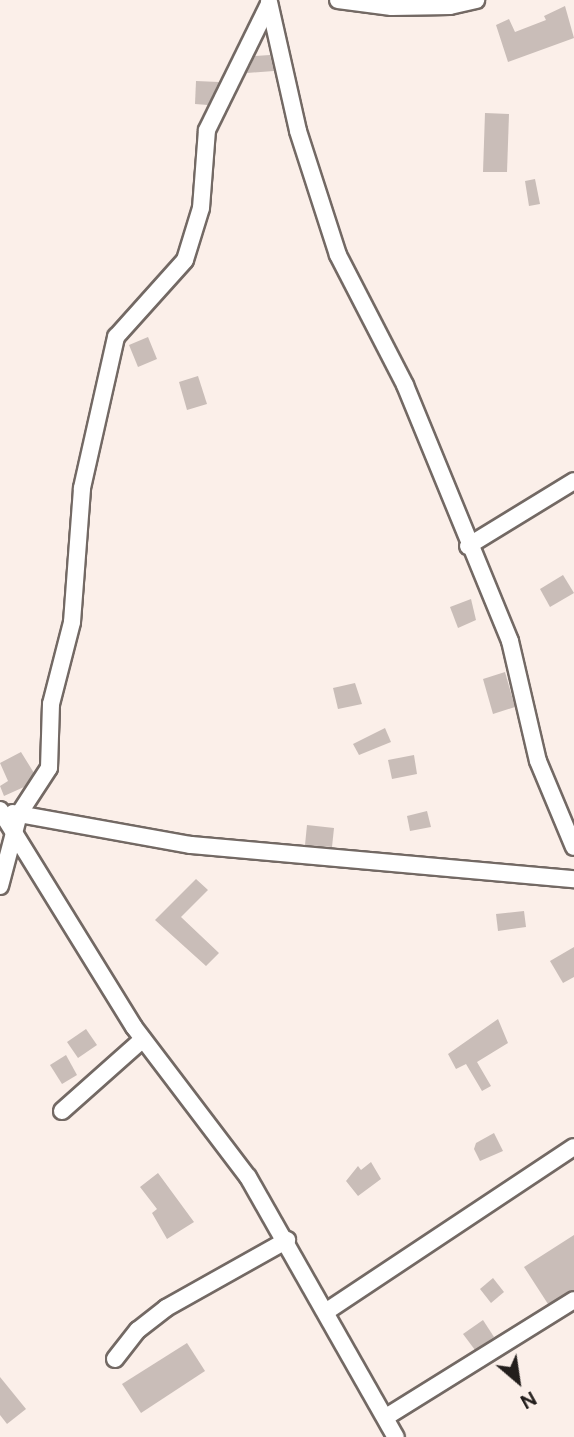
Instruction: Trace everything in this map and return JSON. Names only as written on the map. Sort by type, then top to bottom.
[{"type":"street","points":[[338,0],[392,7],[450,6],[476,0]]},
{"type":"street","points":[[269,2],[298,131],[338,255],[405,385],[468,546],[510,641],[538,761],[574,847]]},
{"type":"street","points":[[19,814],[49,768],[51,704],[72,622],[82,488],[116,337],[185,260],[201,208],[207,130],[269,2]]},
{"type":"street","points":[[468,546],[574,481]]},
{"type":"street","points":[[396,1437],[287,1240],[248,1177],[143,1039],[0,810],[191,845],[574,879]]},
{"type":"street","points":[[2,881],[16,838]]},
{"type":"street","points":[[2,881],[34,866]]},
{"type":"street","points":[[62,1111],[143,1039]]},
{"type":"street","points":[[327,1311],[574,1147]]},
{"type":"street","points":[[115,1359],[138,1330],[166,1308],[287,1240]]},
{"type":"street","points":[[386,1417],[574,1300]]},
{"type":"building","points":[[565,6],[574,38],[508,62],[496,25],[509,19],[515,32],[546,20],[544,16]]},
{"type":"building","points":[[270,55],[274,71],[247,73],[255,56]]},
{"type":"building","points":[[196,81],[219,82],[208,105],[195,104]]},
{"type":"building","points":[[485,113],[509,114],[507,172],[483,172]]},
{"type":"building","points":[[535,179],[540,204],[529,206],[525,181]]},
{"type":"building","points":[[148,337],[157,359],[138,367],[129,345]]},
{"type":"building","points":[[198,376],[207,404],[187,410],[179,382]]},
{"type":"building","points":[[563,575],[574,593],[550,607],[540,589]]},
{"type":"building","points":[[471,599],[476,620],[458,628],[450,607]]},
{"type":"building","points":[[505,672],[515,707],[493,714],[483,679]]},
{"type":"building","points":[[355,683],[362,704],[338,709],[333,688]]},
{"type":"building","points":[[385,728],[391,742],[359,755],[353,744]]},
{"type":"building","points":[[21,752],[34,773],[24,787],[4,796],[0,786],[8,781],[0,763]]},
{"type":"building","points":[[414,755],[417,774],[392,779],[388,760]]},
{"type":"building","points":[[427,811],[431,827],[410,831],[407,816]]},
{"type":"building","points":[[307,825],[334,828],[332,847],[305,845]]},
{"type":"building","points":[[196,879],[208,890],[181,917],[219,953],[206,966],[155,920]]},
{"type":"building","points":[[524,911],[526,927],[498,931],[496,914]]},
{"type":"building","points":[[574,947],[574,977],[563,983],[550,961]]},
{"type":"building","points":[[498,1019],[508,1043],[477,1062],[491,1086],[482,1091],[466,1064],[456,1069],[448,1054]]},
{"type":"building","points":[[86,1029],[97,1045],[78,1058],[67,1042]]},
{"type":"building","points":[[66,1055],[77,1075],[62,1084],[50,1065]]},
{"type":"building","points":[[494,1133],[503,1151],[480,1161],[474,1149],[476,1143]]},
{"type":"building","points":[[371,1162],[381,1179],[358,1196],[346,1181],[358,1166],[361,1170]]},
{"type":"building","points":[[158,1173],[194,1222],[167,1239],[152,1213],[157,1209],[140,1187]]},
{"type":"building","points":[[574,1235],[574,1290],[548,1304],[524,1267]]},
{"type":"building","points":[[493,1278],[504,1292],[491,1303],[480,1289]]},
{"type":"building","points":[[483,1320],[494,1337],[475,1350],[463,1334]]},
{"type":"building","points":[[187,1343],[205,1371],[141,1413],[122,1384]]},
{"type":"building","points":[[0,1377],[26,1409],[7,1424],[0,1415]]}]
